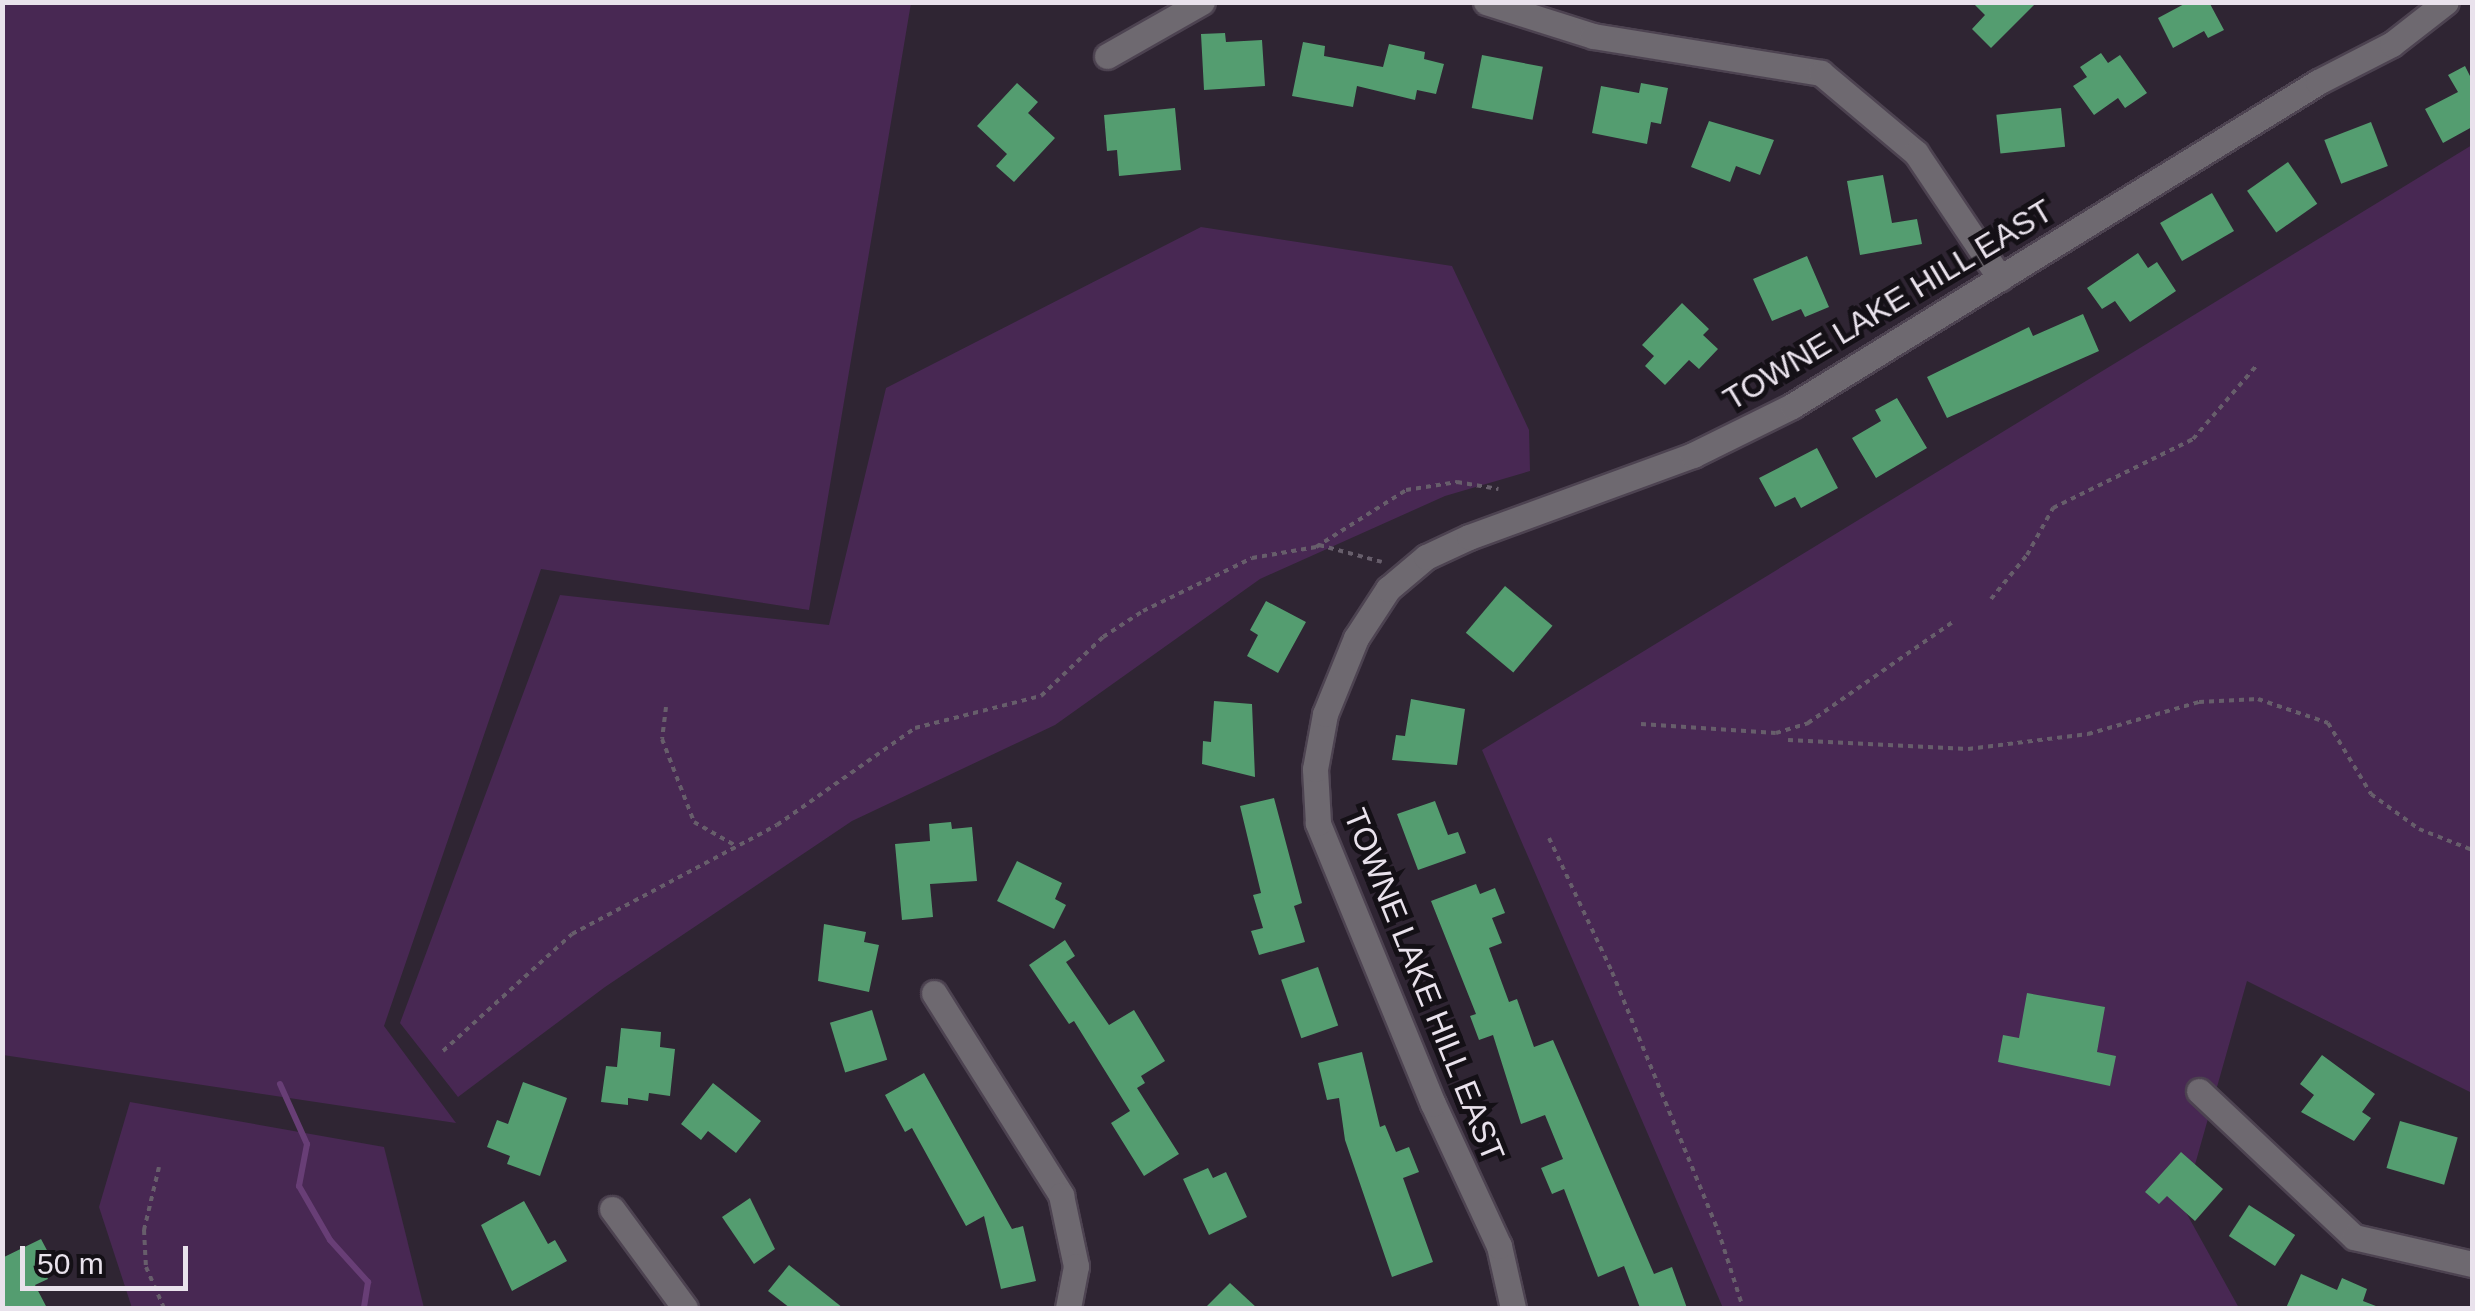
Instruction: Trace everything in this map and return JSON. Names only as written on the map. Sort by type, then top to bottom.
[{"type":"street","points":[[1107,56],[1202,2]]},
{"type":"street","points":[[1486,2],[1594,36],[1821,73],[1916,153],[2000,278]]},
{"type":"street","name":"TOWNE LAKE HILL EAST","points":[[1513,1308],[1499,1246],[1432,1104],[1318,823],[1315,768],[1325,714],[1356,638],[1388,589],[1426,557],[1555,501],[1709,447],[1792,406],[2318,82],[2392,44],[2446,2]]},
{"type":"street","points":[[934,992],[1062,1195],[1076,1266],[1068,1308]]},
{"type":"street","points":[[2198,1091],[2354,1237],[2472,1264]]},
{"type":"street","points":[[612,1209],[685,1308]]},
{"type":"path","points":[[1991,600],[2027,556],[2053,508],[2080,489],[2193,438],[2258,364]]},
{"type":"path","points":[[442,1051],[486,1004],[572,934],[738,847],[916,728],[1020,706],[1041,696],[1102,637],[1142,611],[1252,558],[1319,545],[1382,503],[1428,483],[1498,490]]},
{"type":"path","points":[[1319,545],[1387,563]]},
{"type":"path","points":[[1641,724],[1776,734],[1808,723],[1954,621]]},
{"type":"path","points":[[1788,740],[1968,749],[2088,734],[2199,702],[2258,699],[2328,724],[2371,794],[2420,829],[2472,850]]},
{"type":"path","points":[[666,707],[662,740],[694,822],[738,847]]},
{"type":"path","points":[[1548,838],[1612,972],[1718,1230],[1743,1308]]},
{"type":"path","points":[[160,1167],[145,1248],[164,1308]]},
{"type":"shaded area","points":[[2,3],[911,3],[809,610],[541,569],[384,1026],[456,1123],[3,1055]]},
{"type":"shaded area","points":[[2472,145],[2472,1093],[2247,981],[2183,1207],[2239,1308],[1723,1308],[1482,750]]},
{"type":"shaded area","points":[[1201,227],[1452,266],[1529,430],[1530,471],[1445,496],[1260,579],[1055,725],[852,821],[605,987],[458,1097],[400,1023],[560,595],[829,625],[886,388]]},
{"type":"shaded area","points":[[130,1102],[384,1147],[424,1308],[132,1308],[99,1207]]},
{"type":"building","points":[[1972,2],[2037,2],[1991,48],[1972,29],[1985,15]]},
{"type":"building","points":[[2188,2],[2209,2],[2224,30],[2208,38],[2204,31],[2173,48],[2158,18]]},
{"type":"building","points":[[1225,33],[1226,42],[1262,40],[1265,86],[1204,90],[1201,34]]},
{"type":"building","points":[[1303,42],[1325,46],[1324,56],[1383,67],[1389,44],[1425,52],[1424,59],[1444,64],[1436,94],[1417,90],[1415,100],[1357,86],[1353,107],[1292,96]]},
{"type":"building","points":[[2101,53],[2108,63],[2120,55],[2147,93],[2125,108],[2118,98],[2094,115],[2073,86],[2087,77],[2080,67]]},
{"type":"building","points":[[1482,55],[1543,67],[1533,120],[1472,108]]},
{"type":"building","points":[[2465,66],[2472,80],[2472,127],[2443,143],[2425,109],[2458,92],[2448,75]]},
{"type":"building","points":[[1017,83],[1038,102],[1028,113],[1055,138],[1014,182],[996,166],[1007,154],[977,126]]},
{"type":"building","points":[[1641,83],[1668,88],[1661,124],[1651,122],[1647,144],[1592,133],[1601,86],[1639,93]]},
{"type":"building","points":[[1175,108],[1181,170],[1119,176],[1117,150],[1107,151],[1104,115]]},
{"type":"building","points":[[2061,108],[2065,147],[2000,154],[1996,115]]},
{"type":"building","points":[[1709,121],[1774,140],[1760,175],[1736,166],[1730,182],[1691,167]]},
{"type":"building","points":[[2371,122],[2388,166],[2341,184],[2324,140]]},
{"type":"building","points":[[2288,162],[2317,204],[2276,232],[2247,191]]},
{"type":"building","points":[[1883,175],[1892,223],[1917,219],[1922,244],[1860,255],[1847,181]]},
{"type":"building","points":[[2212,193],[2234,231],[2182,261],[2160,223]]},
{"type":"building","points":[[2138,253],[2148,268],[2157,262],[2176,291],[2130,322],[2115,301],[2102,309],[2087,288]]},
{"type":"building","points":[[1807,256],[1829,307],[1805,317],[1801,309],[1772,321],[1753,279]]},
{"type":"building","points":[[1682,303],[1709,329],[1703,335],[1718,349],[1699,369],[1689,360],[1665,385],[1645,366],[1654,356],[1642,345]]},
{"type":"building","points":[[2083,314],[2099,351],[1947,418],[1927,377],[2029,327],[2033,336]]},
{"type":"building","points":[[1897,398],[1927,448],[1876,478],[1852,438],[1881,421],[1875,410]]},
{"type":"building","points":[[1817,448],[1838,488],[1801,508],[1795,497],[1775,507],[1759,478]]},
{"type":"building","points":[[1505,586],[1552,626],[1513,673],[1466,633]]},
{"type":"building","points":[[1266,601],[1306,622],[1278,673],[1247,656],[1258,635],[1250,630]]},
{"type":"building","points":[[1411,699],[1465,709],[1457,765],[1392,760],[1396,735],[1405,736]]},
{"type":"building","points":[[1214,701],[1252,704],[1255,777],[1202,764],[1203,741],[1211,742]]},
{"type":"building","points":[[1274,798],[1302,903],[1294,906],[1305,942],[1259,955],[1251,931],[1263,928],[1253,895],[1261,893],[1240,806]]},
{"type":"building","points":[[1435,801],[1448,835],[1458,832],[1466,853],[1418,870],[1397,814]]},
{"type":"building","points":[[951,822],[952,829],[972,827],[977,881],[930,884],[933,917],[902,920],[895,844],[930,841],[929,824]]},
{"type":"building","points":[[1017,861],[1062,883],[1055,899],[1066,905],[1054,929],[997,901]]},
{"type":"building","points":[[1476,884],[1480,894],[1495,888],[1505,913],[1492,918],[1502,943],[1489,948],[1509,1002],[1517,999],[1534,1047],[1553,1040],[1654,1274],[1672,1267],[1687,1308],[1640,1308],[1624,1266],[1598,1277],[1564,1189],[1552,1194],[1541,1168],[1563,1159],[1545,1115],[1521,1124],[1493,1035],[1479,1040],[1470,1016],[1476,1014],[1431,901]]},
{"type":"building","points":[[824,924],[866,932],[864,942],[879,945],[869,992],[818,981]]},
{"type":"building","points":[[1065,940],[1075,956],[1066,962],[1109,1025],[1134,1010],[1165,1061],[1141,1076],[1145,1083],[1137,1088],[1179,1154],[1144,1176],[1111,1123],[1130,1111],[1074,1021],[1069,1024],[1029,965]]},
{"type":"building","points":[[1318,967],[1338,1026],[1301,1038],[1281,980]]},
{"type":"building","points":[[2027,993],[2105,1007],[2097,1052],[2116,1056],[2110,1086],[1998,1062],[2003,1035],[2019,1038]]},
{"type":"building","points":[[872,1010],[887,1060],[845,1073],[830,1023]]},
{"type":"building","points":[[621,1028],[661,1032],[660,1047],[675,1049],[670,1096],[649,1093],[648,1101],[628,1098],[628,1105],[601,1102],[606,1066],[617,1067]]},
{"type":"building","points":[[1362,1052],[1380,1127],[1385,1125],[1396,1152],[1409,1147],[1419,1172],[1403,1178],[1433,1262],[1392,1277],[1345,1140],[1339,1098],[1327,1100],[1318,1063]]},
{"type":"building","points":[[2322,1055],[2375,1094],[2362,1112],[2371,1118],[2354,1141],[2301,1112],[2314,1095],[2300,1084]]},
{"type":"building","points":[[924,1073],[1012,1229],[1023,1226],[1036,1281],[1001,1289],[984,1216],[966,1226],[912,1128],[905,1132],[885,1095]]},
{"type":"building","points":[[523,1082],[567,1098],[540,1176],[507,1164],[510,1156],[487,1147],[497,1120],[508,1124]]},
{"type":"building","points":[[713,1083],[761,1121],[736,1153],[708,1131],[701,1140],[681,1124]]},
{"type":"building","points":[[2400,1121],[2458,1138],[2444,1185],[2386,1168]]},
{"type":"building","points":[[2181,1152],[2223,1189],[2195,1221],[2167,1196],[2159,1204],[2145,1192]]},
{"type":"building","points":[[1208,1168],[1213,1178],[1226,1172],[1247,1217],[1209,1235],[1183,1179]]},
{"type":"building","points":[[750,1198],[775,1249],[754,1264],[722,1217]]},
{"type":"building","points":[[524,1201],[548,1244],[555,1240],[567,1261],[512,1291],[481,1225]]},
{"type":"building","points":[[2249,1205],[2295,1235],[2275,1266],[2229,1236]]},
{"type":"building","points":[[41,1239],[49,1254],[39,1260],[48,1279],[35,1285],[47,1308],[2,1308],[2,1258]]},
{"type":"building","points":[[789,1265],[843,1308],[790,1308],[768,1291]]},
{"type":"building","points":[[2301,1274],[2337,1290],[2342,1278],[2367,1289],[2363,1301],[2381,1308],[2286,1308]]},
{"type":"building","points":[[1230,1283],[1257,1308],[1205,1308]]},
{"type":"waterway","points":[[280,1084],[307,1144],[299,1186],[330,1240],[368,1282],[364,1308]]}]
